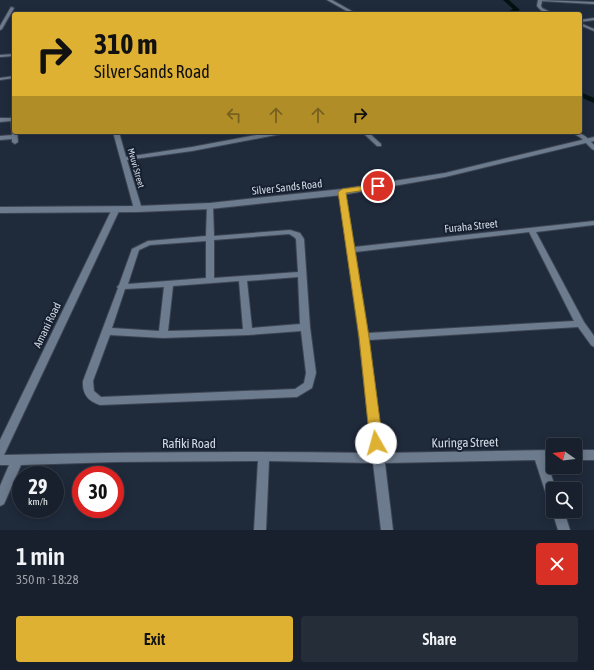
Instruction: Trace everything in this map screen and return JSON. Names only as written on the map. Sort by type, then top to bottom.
[{"type":"street","points":[[329,0],[351,12]]},
{"type":"street","points":[[548,12],[541,9],[539,6],[541,0],[594,3]]},
{"type":"street","points":[[0,29],[12,8]]},
{"type":"street","points":[[582,21],[594,19]]},
{"type":"street","points":[[582,25],[594,30]]},
{"type":"street","points":[[0,56],[12,54]]},
{"type":"street","points":[[0,78],[12,77]]},
{"type":"street","points":[[0,120],[12,118]]},
{"type":"street","points":[[0,138],[14,139],[14,134]]},
{"type":"street","name":"Mvuvi Street","points":[[117,134],[138,209]]},
{"type":"street","points":[[124,159],[192,149],[271,134]]},
{"type":"street","points":[[367,134],[379,145]]},
{"type":"street","points":[[579,134],[590,139],[594,148]]},
{"type":"street","name":"Silver Sands Road","points":[[0,210],[138,209],[210,206],[342,192],[445,176],[590,139]]},
{"type":"street","points":[[342,192],[364,337],[387,530]]},
{"type":"street","points":[[210,206],[210,281]]},
{"type":"street","name":"Amani Road","points":[[0,452],[116,209]]},
{"type":"street","name":"Furaha Street","points":[[350,250],[594,223]]},
{"type":"street","points":[[531,230],[580,324],[594,344]]},
{"type":"street","points":[[294,233],[300,239],[301,274],[311,379],[304,390],[298,393],[100,401],[94,398],[87,387],[134,252],[140,246],[148,243],[210,237],[294,233]]},
{"type":"street","points":[[121,287],[301,274]]},
{"type":"street","points":[[242,278],[248,332]]},
{"type":"street","points":[[163,335],[169,284]]},
{"type":"street","points":[[364,337],[580,324]]},
{"type":"street","points":[[107,331],[163,335],[305,328]]},
{"type":"street","points":[[539,455],[548,482]]},
{"type":"street","name":"Kuringa Street","points":[[378,458],[546,455]]},
{"type":"street","points":[[582,455],[594,456]]},
{"type":"street","points":[[260,530],[264,456]]},
{"type":"street","name":"Rafiki Road","points":[[0,460],[264,456],[378,458]]},
{"type":"street","points":[[0,500],[17,460]]},
{"type":"street","points":[[560,518],[564,530]]},
{"type":"waterway","points":[[506,0],[517,10],[512,12]]},
{"type":"waterway","points":[[582,95],[594,101]]},
{"type":"route","points":[[376,443],[364,337],[342,192],[378,186]]}]
